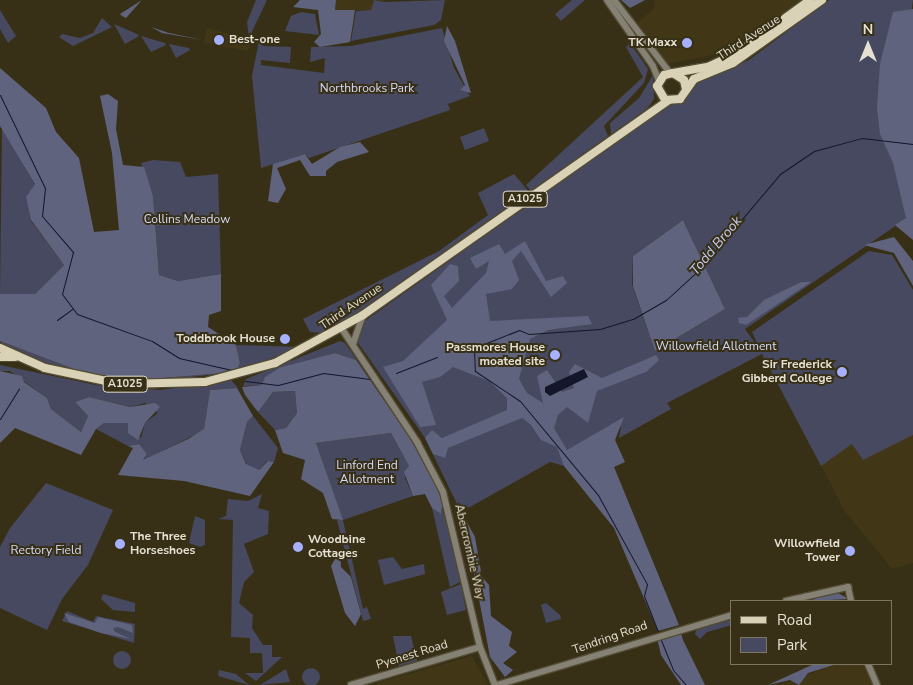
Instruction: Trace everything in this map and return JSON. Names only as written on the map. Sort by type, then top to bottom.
[{"type":"main road","name":"Third Avenue","points":[[671,73],[708,67],[736,54],[810,0]]},
{"type":"main road","name":"Third Avenue","points":[[686,89],[694,79],[734,64],[822,0]]},
{"type":"main road","points":[[655,110],[660,95],[659,82],[671,73],[684,80],[686,89]]},
{"type":"main road","name":"A1025","points":[[668,101],[680,99],[686,89]]},
{"type":"main road","points":[[660,95],[668,101]]},
{"type":"main road","name":"Third Avenue","points":[[0,348],[15,357],[99,382],[182,385],[275,363],[342,329],[363,315],[668,101]]},
{"type":"main road","name":"Third Avenue","points":[[0,357],[15,357]]},
{"type":"street","points":[[606,0],[654,66],[659,82]]},
{"type":"street","points":[[614,0],[671,73]]},
{"type":"street","points":[[354,344],[363,315]]},
{"type":"street","name":"Abercrombie Way","points":[[342,329],[354,344],[422,450],[443,492],[480,647],[496,685]]},
{"type":"street","points":[[790,600],[848,587],[851,600]]},
{"type":"street","name":"Tendring Road","points":[[496,685],[730,615]]},
{"type":"street","name":"Pyenest Road","points":[[351,685],[480,647]]},
{"type":"street","points":[[868,665],[877,685]]},
{"type":"shaded area","points":[[142,0],[126,18],[120,14]]},
{"type":"shaded area","points":[[300,0],[336,0],[335,10],[355,10],[350,42],[320,47],[314,42],[321,34],[318,10],[293,7]]},
{"type":"shaded area","points":[[336,0],[385,0],[371,10],[335,10]]},
{"type":"shaded area","points":[[621,0],[645,0],[630,8]]},
{"type":"shaded area","points":[[654,0],[803,0],[759,33],[712,55],[667,64],[637,23],[655,8]]},
{"type":"shaded area","points":[[913,9],[913,240],[895,225],[906,218],[893,163],[880,134],[877,108],[880,64],[893,12]]},
{"type":"shaded area","points":[[447,26],[455,41],[471,93],[460,90],[465,85],[444,41]]},
{"type":"shaded area","points":[[151,27],[169,33],[203,40],[162,33]]},
{"type":"shaded area","points":[[207,28],[251,40],[248,51],[204,43]]},
{"type":"shaded area","points":[[0,68],[46,108],[56,132],[79,158],[94,232],[119,230],[112,153],[100,96],[108,94],[118,101],[116,129],[123,165],[144,167],[153,196],[159,275],[178,281],[221,274],[221,311],[209,315],[208,327],[236,345],[240,363],[236,372],[138,380],[95,377],[0,341],[0,294],[35,294],[64,265],[31,220],[26,197],[35,184],[0,126]]},
{"type":"shaded area","points":[[360,142],[369,152],[337,162],[326,171],[326,176],[310,176],[300,160],[277,168],[286,189],[278,203],[268,201],[273,164],[305,154],[312,164],[340,147]]},
{"type":"shaded area","points":[[683,220],[725,309],[655,351],[633,286],[633,256]]},
{"type":"shaded area","points":[[894,237],[913,261],[913,286],[894,253],[864,245]]},
{"type":"shaded area","points":[[525,241],[546,281],[563,276],[567,283],[551,297],[521,251],[512,261],[519,280],[512,289],[486,294],[490,321],[588,316],[592,324],[548,330],[530,339],[519,379],[527,393],[543,403],[537,376],[547,370],[562,392],[574,388],[569,372],[575,364],[602,378],[656,355],[659,360],[646,372],[597,391],[588,423],[567,407],[558,415],[554,428],[567,450],[624,417],[615,440],[625,462],[614,467],[679,625],[658,631],[614,528],[564,466],[557,447],[541,440],[531,425],[522,418],[448,448],[445,458],[433,454],[425,438],[432,430],[442,438],[507,410],[507,398],[489,381],[453,367],[440,377],[422,382],[436,425],[420,427],[383,367],[403,361],[447,320],[431,285],[450,264],[458,266],[459,281],[444,296],[452,308],[486,273],[489,261],[476,269],[470,258],[499,244],[505,254]]},
{"type":"shaded area","name":"Sir Frederick Gibberd College","points":[[869,251],[892,255],[913,290],[913,563],[892,569],[844,510],[752,332]]},
{"type":"shaded area","points":[[801,282],[811,282],[746,325],[739,323],[738,318],[747,317],[764,300]]},
{"type":"shaded area","points":[[335,353],[356,360],[429,465],[443,501],[441,514],[432,508],[425,494],[413,496],[404,472],[409,466],[391,433],[316,443],[343,520],[332,519],[323,493],[301,479],[305,460],[283,453],[275,430],[286,428],[297,413],[295,391],[273,392],[258,412],[245,395],[242,387],[262,385],[265,377],[281,367]]},
{"type":"shaded area","points":[[584,369],[588,377],[550,396],[545,392],[545,387]]},
{"type":"shaded area","points":[[0,371],[22,376],[24,382],[47,398],[51,409],[81,432],[88,416],[75,402],[89,397],[130,407],[155,403],[160,407],[145,423],[138,440],[128,433],[128,423],[104,423],[96,429],[81,455],[15,428],[0,443]]},
{"type":"shaded area","points":[[237,388],[253,416],[247,422],[240,450],[246,464],[259,470],[268,461],[274,462],[250,496],[184,481],[118,475],[133,448],[128,446],[139,444],[147,454],[143,460],[188,439],[204,429],[210,390]]},
{"type":"shaded area","points":[[463,515],[475,537],[482,577],[489,585],[491,616],[512,632],[509,646],[517,652],[503,663],[513,670],[505,677],[490,657]]},
{"type":"shaded area","points":[[340,551],[341,567],[351,577],[361,614],[355,626],[345,613],[331,566]]},
{"type":"shaded area","points":[[838,593],[849,599],[812,600],[824,594]]},
{"type":"shaded area","points":[[64,613],[95,623],[98,617],[132,625],[133,633],[118,627],[113,628],[115,632],[131,639],[101,633],[69,622]]},
{"type":"shaded area","points":[[681,633],[705,685],[681,685],[661,655],[657,638]]},
{"type":"shaded area","points":[[472,656],[488,685],[377,685],[377,683]]},
{"type":"shaded area","points":[[812,665],[834,665],[808,673],[799,685],[790,680],[768,685]]},
{"type":"shaded area","points":[[834,665],[865,665],[873,685],[780,685]]},
{"type":"green space","points":[[256,0],[267,0],[249,38],[247,22]]},
{"type":"green space","points":[[374,0],[384,2],[445,0],[441,20],[434,25],[351,41],[356,11],[371,10]]},
{"type":"green space","points":[[572,0],[585,0],[561,21],[555,14]]},
{"type":"green space","name":"Willowfield Allotment","points":[[829,0],[913,0],[892,149],[907,218],[745,329],[760,350],[752,332],[869,251],[892,255],[913,290],[913,435],[863,460],[852,444],[821,466],[762,354],[667,403],[671,409],[619,438],[621,427],[564,466],[550,462],[470,507],[459,508],[425,438],[356,340],[365,321],[668,105],[682,103],[696,84],[749,60]],"holes":[[[683,220],[725,309],[655,351],[632,284],[633,256]]]},
{"type":"green space","points":[[0,10],[16,36],[8,43],[0,29]]},
{"type":"green space","points":[[301,12],[315,14],[319,35],[285,31],[291,16]]},
{"type":"green space","points":[[102,18],[112,27],[73,46],[59,37],[62,34],[80,38],[93,33]]},
{"type":"green space","points":[[114,24],[137,34],[139,36],[125,44]]},
{"type":"green space","name":"Northbrooks Park","points":[[442,28],[454,68],[470,96],[448,104],[450,110],[309,158],[305,154],[261,168],[252,76],[259,41],[263,46],[291,47],[290,63],[261,60],[261,65],[324,73],[325,58],[310,62],[311,47],[351,46]]},
{"type":"green space","points":[[141,36],[165,43],[166,45],[151,52]]},
{"type":"green space","points":[[630,43],[648,69],[644,83],[604,126],[608,136],[531,191],[526,185],[643,77],[626,47]]},
{"type":"green space","points":[[169,44],[189,48],[190,50],[176,58]]},
{"type":"green space","points":[[653,75],[654,99],[647,109],[611,134],[610,123],[639,98]]},
{"type":"green space","points":[[2,125],[20,143],[17,153],[35,184],[27,197],[31,221],[64,265],[35,294],[0,294]]},
{"type":"green space","points":[[484,128],[489,141],[465,150],[460,137]]},
{"type":"green space","name":"Collins Meadow","points":[[153,160],[180,162],[186,177],[218,174],[221,274],[178,281],[159,275],[153,196],[141,163]]},
{"type":"green space","points":[[514,174],[529,192],[351,317],[323,333],[310,332],[303,319],[439,251],[488,215],[478,193]]},
{"type":"green space","points":[[0,341],[95,377],[138,380],[236,372],[134,383],[97,378],[66,370],[3,347]]},
{"type":"green space","points":[[340,341],[345,343],[370,379],[356,360],[335,353],[281,367],[263,385],[243,386],[246,379]]},
{"type":"green space","points":[[236,345],[301,347],[236,372],[240,363]]},
{"type":"green space","points":[[0,365],[96,385],[160,390],[231,380],[238,388],[210,390],[204,430],[143,461],[147,454],[139,444],[128,446],[96,429],[104,423],[128,423],[141,438],[145,423],[158,413],[145,403],[131,407],[89,397],[75,402],[88,416],[81,432],[51,409],[47,398],[10,371],[0,371]]},
{"type":"green space","points":[[295,391],[297,413],[286,428],[275,430],[258,412],[273,392]]},
{"type":"green space","points":[[253,416],[278,448],[274,462],[267,461],[259,470],[249,469],[240,450],[247,422]]},
{"type":"green space","name":"Linford End Allotment","points":[[391,433],[409,466],[405,478],[413,496],[343,520],[363,609],[367,607],[371,619],[363,621],[337,520],[342,519],[316,443]]},
{"type":"green space","name":"Rectory Field","points":[[46,483],[113,510],[88,565],[62,599],[47,630],[0,608],[0,547],[10,528]]},
{"type":"green space","points":[[262,494],[258,508],[269,511],[268,534],[244,544],[254,572],[244,582],[239,603],[253,615],[252,628],[263,645],[272,645],[272,657],[282,657],[256,681],[245,673],[263,673],[262,653],[250,653],[250,638],[231,637],[233,520],[218,519],[226,516],[228,499],[248,501]]},
{"type":"green space","points":[[432,508],[441,514],[442,508],[464,580],[450,587]]},
{"type":"green space","points":[[195,516],[205,520],[205,545],[200,547],[189,543]]},
{"type":"green space","points":[[393,557],[402,569],[424,564],[425,574],[384,585],[378,560]]},
{"type":"green space","points":[[461,584],[466,610],[447,615],[441,592]]},
{"type":"green space","points":[[103,594],[135,603],[135,612],[113,610],[101,599]]},
{"type":"green space","points":[[546,603],[560,615],[561,619],[546,623],[541,605]]},
{"type":"green space","points":[[67,611],[93,622],[96,616],[135,624],[134,643],[62,621]]},
{"type":"green space","points":[[730,620],[730,626],[707,632],[700,639],[695,634],[697,628]]},
{"type":"green space","points":[[393,636],[411,636],[417,661],[399,666]]},
{"type":"green space","points":[[122,651],[128,654],[131,660],[128,666],[122,669],[116,666],[113,660],[116,654]]},
{"type":"green space","points":[[311,668],[317,671],[320,677],[317,683],[311,686],[305,683],[302,677],[305,671]]},
{"type":"green space","points":[[286,669],[290,682],[260,685]]},
{"type":"green space","points":[[219,670],[236,674],[249,685],[218,676]]},
{"type":"waterway","points":[[0,95],[45,188],[42,216],[73,252],[62,294],[77,314],[152,341],[179,358],[232,370]]},
{"type":"waterway","name":"Todd Brook","points":[[453,348],[474,348],[519,330],[529,334],[600,329],[633,319],[666,300],[700,269],[780,174],[814,151],[862,138],[913,144]]},
{"type":"waterway","points":[[57,320],[72,309]]},
{"type":"waterway","points":[[474,348],[475,371],[520,401],[598,495],[647,584],[644,596],[659,634]]},
{"type":"waterway","name":"Todd Brook","points":[[396,373],[437,357]]},
{"type":"waterway","points":[[245,381],[278,385],[323,373],[370,379]]},
{"type":"waterway","points":[[0,419],[19,388]]},
{"type":"waterway","points":[[661,640],[673,670],[686,685]]},
{"type":"place","name":"Best-one","points":[[219,40]]},
{"type":"place","name":"TK Maxx","points":[[687,43]]},
{"type":"place","name":"Toddbrook House","points":[[285,339]]},
{"type":"place","name":"Passmores House moated site","points":[[555,355]]},
{"type":"place","name":"Sir Frederick Gibberd College","points":[[842,372]]},
{"type":"place","name":"The Three Horseshoes","points":[[120,544]]},
{"type":"place","name":"Woodbine Cottages","points":[[298,547]]},
{"type":"place","name":"Willowfield Tower","points":[[850,551]]}]
